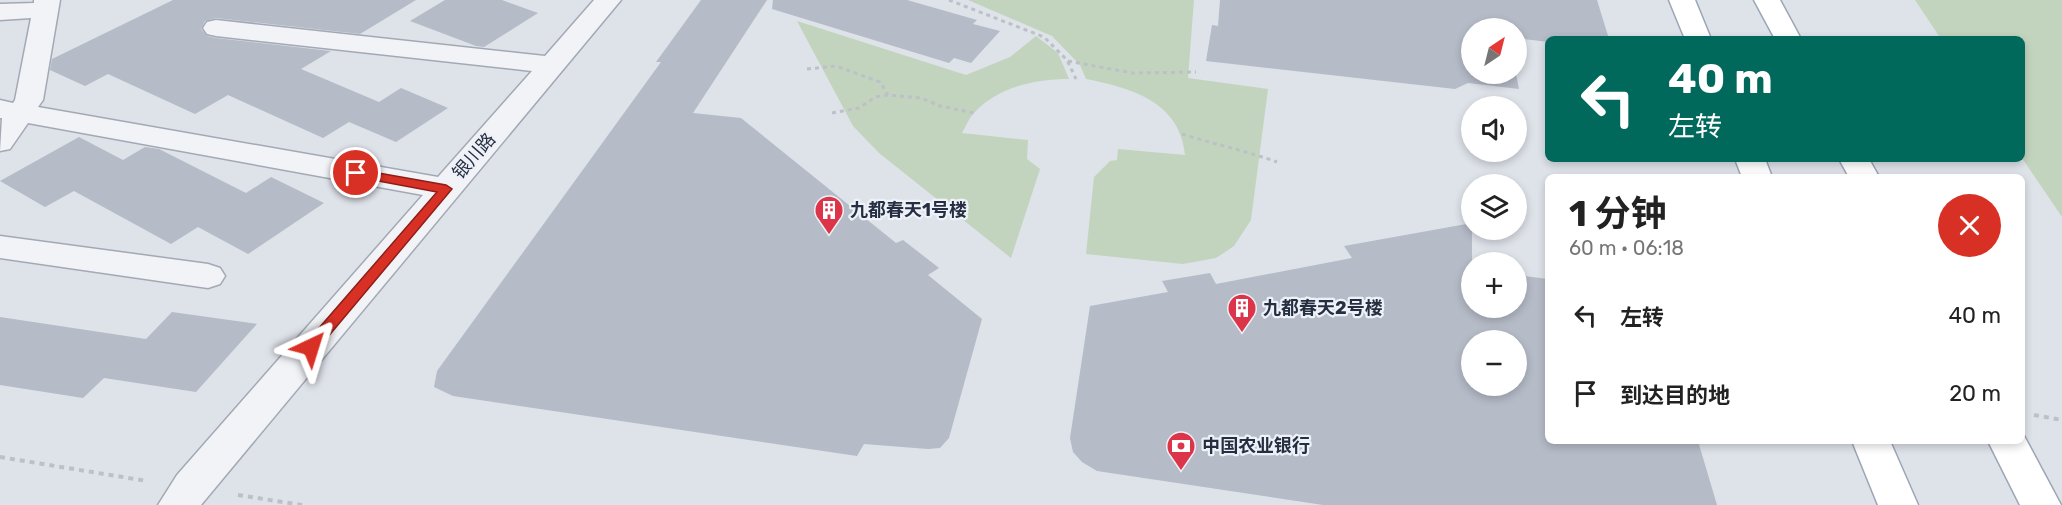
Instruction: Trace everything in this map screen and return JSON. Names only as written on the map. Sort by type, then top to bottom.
[{"type":"main road","points":[[1682,0],[1697,36]]},
{"type":"main road","points":[[1767,0],[1786,36]]},
{"type":"main road","points":[[1871,444],[1898,505]]},
{"type":"main road","points":[[2024,444],[2041,505]]},
{"type":"street","name":"银川路","points":[[178,505],[608,0]]},
{"type":"street","points":[[0,12],[46,5],[29,100],[10,110],[0,141]]},
{"type":"street","points":[[216,28],[552,65]]},
{"type":"street","points":[[10,110],[446,189]]},
{"type":"street","points":[[0,247],[208,276]]},
{"type":"path","points":[[949,0],[1044,37],[1067,60],[1076,79]]},
{"type":"path","points":[[1067,60],[1124,74],[1160,76],[1196,72]]},
{"type":"path","points":[[807,69],[836,66],[880,82],[888,95]]},
{"type":"path","points":[[832,113],[859,108],[875,97],[888,95],[921,98],[940,106],[974,113]]},
{"type":"path","points":[[1182,134],[1219,146],[1243,150],[1276,162]]},
{"type":"path","points":[[2025,427],[2062,420]]},
{"type":"green space","points":[[968,0],[1194,0],[1188,78],[1268,89],[1251,220],[1234,246],[1216,258],[1183,264],[1086,254],[1094,177],[1110,161],[1117,160],[1118,149],[1185,155],[1181,137],[1174,122],[1151,100],[1120,87],[1086,79],[1080,65],[1052,36]]},
{"type":"green space","points":[[1915,0],[2062,0],[2062,217],[2025,162],[2025,36],[1939,36]]},
{"type":"green space","points":[[797,21],[966,75],[1010,57],[1036,36],[1058,53],[1069,79],[1031,83],[1005,91],[983,104],[974,113],[962,133],[1028,140],[1027,159],[1040,169],[1011,258],[879,153],[853,126]]},
{"type":"building","points":[[173,0],[416,0],[360,34],[216,18],[205,21],[201,29],[207,36],[216,38],[331,51],[301,69],[379,102],[401,88],[448,108],[396,142],[349,122],[323,138],[228,95],[195,114],[108,74],[85,86],[50,70],[52,59]]},
{"type":"building","points":[[445,0],[502,0],[538,13],[484,47],[476,46],[410,21]]},
{"type":"building","points":[[701,0],[767,0],[693,113],[741,118],[896,243],[903,240],[939,268],[928,275],[982,319],[949,438],[940,448],[864,444],[857,456],[453,396],[434,387],[437,371],[661,62],[656,62]]},
{"type":"building","points":[[773,0],[907,0],[977,20],[973,24],[1000,31],[971,63],[954,58],[949,63],[772,9]]},
{"type":"building","points":[[1220,0],[1597,0],[1608,36],[1545,36],[1545,42],[1527,39],[1527,18],[1461,18],[1461,84],[1466,84],[1455,89],[1206,61],[1212,25],[1218,26]]},
{"type":"building","points":[[1476,84],[1518,84],[1519,89]]},
{"type":"building","points":[[79,137],[123,160],[145,147],[159,149],[246,193],[271,177],[324,203],[248,254],[198,227],[171,244],[74,191],[45,207],[0,181]]},
{"type":"building","points":[[1461,225],[1461,240],[1472,240],[1472,252],[1461,252],[1461,318],[1527,318],[1527,276],[1545,279],[1545,444],[1699,444],[1717,505],[1323,505],[1097,471],[1082,462],[1073,452],[1070,438],[1090,306],[1168,292],[1162,281],[1210,273],[1216,284],[1352,258],[1344,246]]},
{"type":"building","points":[[172,312],[257,324],[196,392],[104,378],[83,398],[0,385],[0,317],[146,339]]},
{"type":"place","name":"九都春天1号楼","points":[[829,236]]},
{"type":"place","name":"九都春天2号楼","points":[[1242,334]]},
{"type":"place","name":"中国农业银行","points":[[1181,472]]},
{"type":"route","points":[[311,347],[446,189],[356,173]]}]
